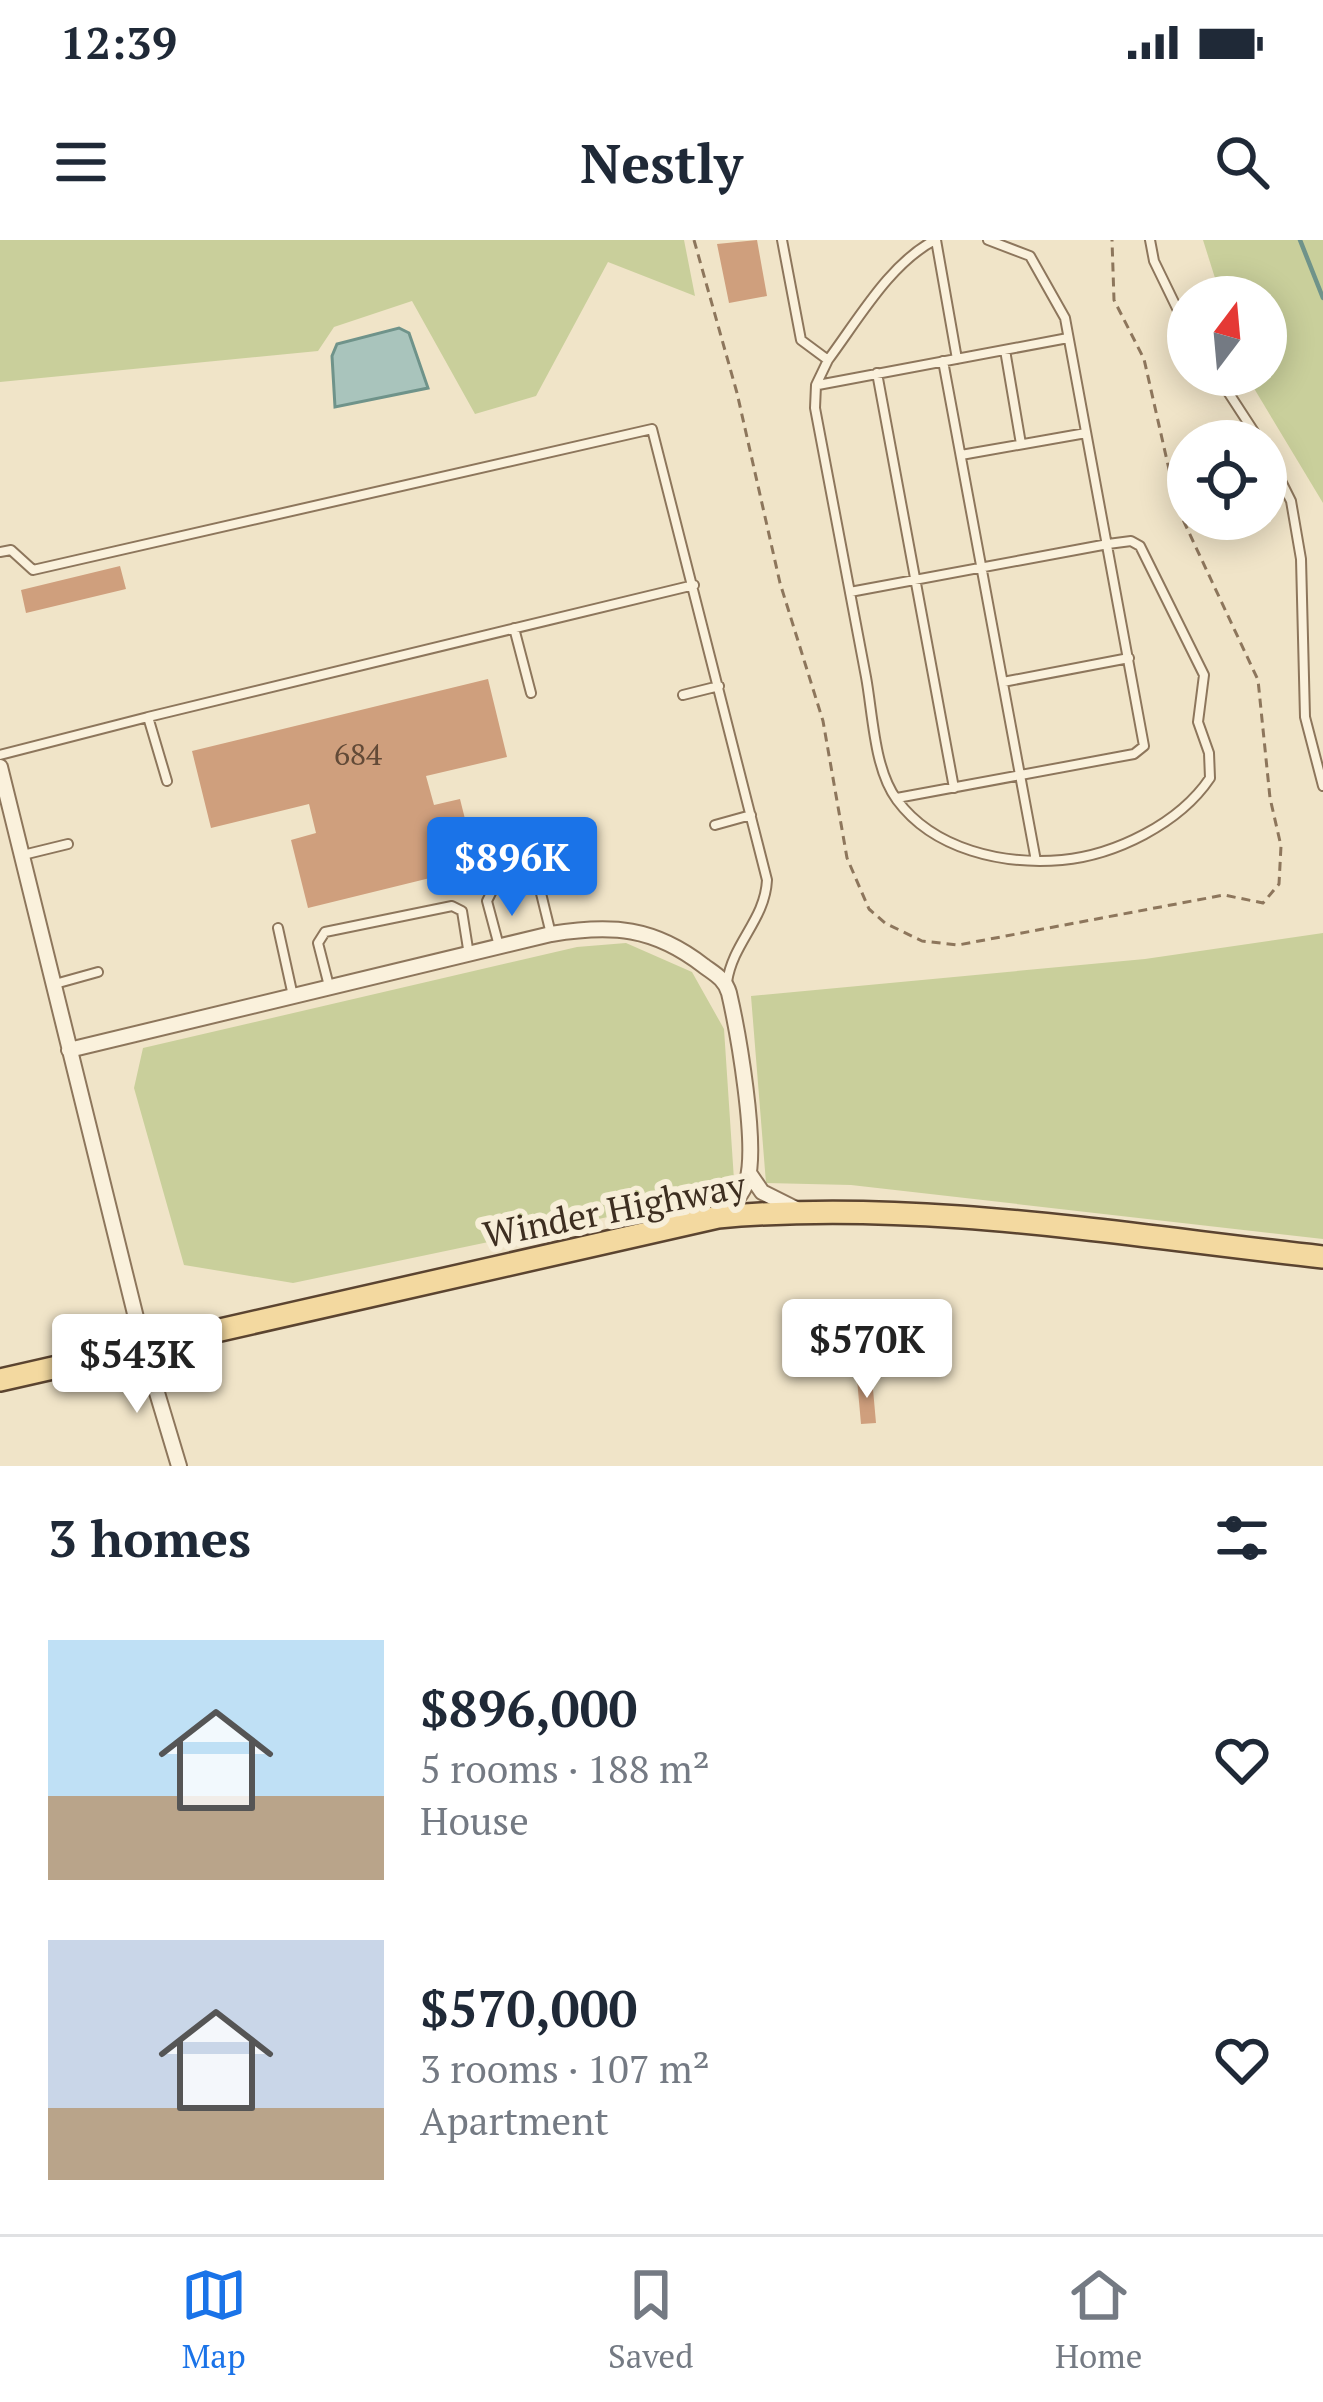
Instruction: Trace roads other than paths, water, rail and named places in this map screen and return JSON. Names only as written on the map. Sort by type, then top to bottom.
[{"type":"main road","name":"Winder Highway","points":[[0,1380],[718,1217],[800,1210],[948,1216],[1323,1256]]},
{"type":"street","points":[[0,767],[143,1346],[179,1466]]},
{"type":"street","points":[[69,1050],[551,934],[604,927],[647,932],[726,983],[741,1056],[749,1173],[735,1202],[718,1217]]},
{"type":"street","points":[[749,1173],[771,1199],[800,1210]]},
{"type":"lane","points":[[782,240],[801,340],[828,360]]},
{"type":"lane","points":[[850,592],[1130,541],[1146,554],[1204,675],[1198,722],[1210,753],[1210,778],[1184,805],[1142,835],[1096,853],[1036,862],[992,857],[944,839],[922,826],[896,799],[882,762],[815,409],[816,385],[828,360],[893,276],[917,249],[936,240],[957,358]]},
{"type":"lane","points":[[896,799],[1142,750],[1130,658],[1069,338],[1056,298],[1030,256],[988,240]]},
{"type":"lane","points":[[1150,240],[1167,288]]},
{"type":"lane","points":[[816,385],[1069,338]]},
{"type":"lane","points":[[1005,350],[1021,444]]},
{"type":"lane","points":[[943,361],[1036,862]]},
{"type":"lane","points":[[877,374],[955,788]]},
{"type":"lane","points":[[0,552],[11,550],[33,570],[652,429],[767,880],[766,907],[742,939],[726,983]]},
{"type":"lane","points":[[962,455],[1086,433]]},
{"type":"lane","points":[[1287,493],[1298,539],[1306,717],[1323,786]]},
{"type":"lane","points":[[0,755],[694,585]]},
{"type":"lane","points":[[514,628],[530,692]]},
{"type":"lane","points":[[1003,682],[1130,658]]},
{"type":"lane","points":[[682,694],[719,686]]},
{"type":"lane","points":[[148,717],[167,781]]},
{"type":"lane","points":[[716,825],[751,815]]},
{"type":"lane","points":[[499,948],[487,901],[497,880],[493,834],[524,825]]},
{"type":"lane","points":[[22,856],[68,844]]},
{"type":"lane","points":[[535,869],[551,934]]},
{"type":"lane","points":[[330,988],[319,943],[325,932],[452,906],[462,910],[469,955]]},
{"type":"lane","points":[[278,928],[293,996]]},
{"type":"lane","points":[[54,984],[98,972]]},
{"type":"water","points":[[399,328],[409,333],[428,388],[335,407],[332,356],[337,344]]},
{"type":"waterway","points":[[1300,240],[1323,298]]}]
